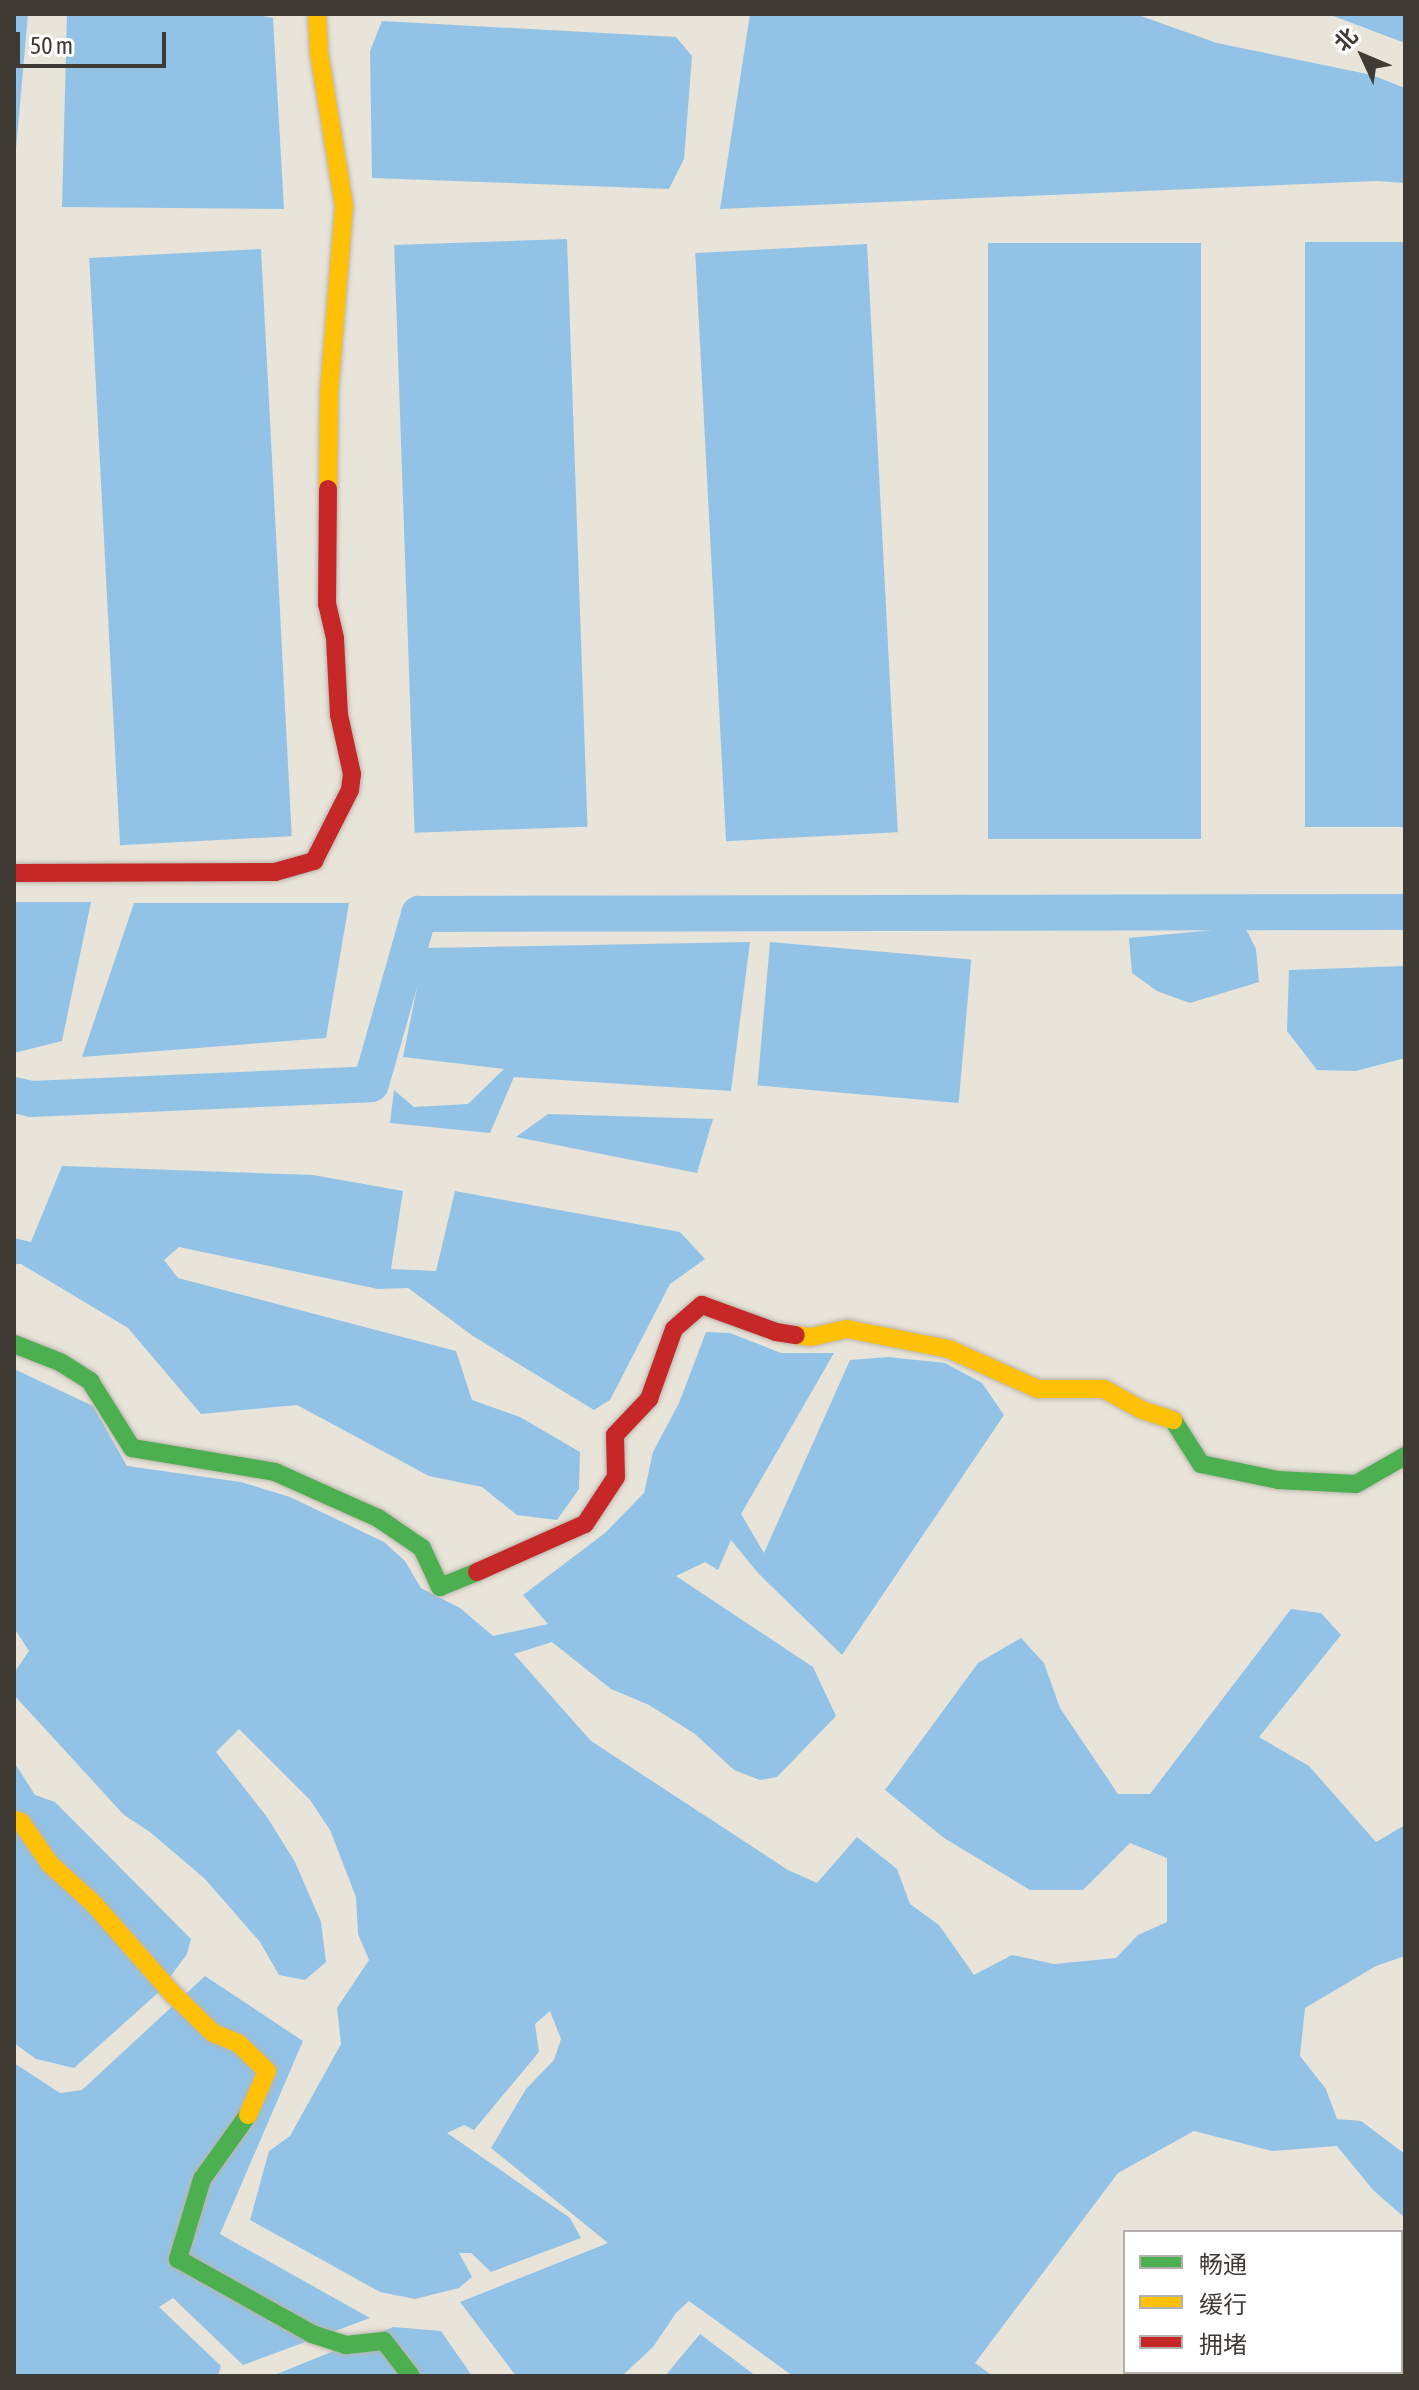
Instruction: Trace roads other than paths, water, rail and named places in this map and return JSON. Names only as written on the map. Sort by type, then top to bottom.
[{"type":"street","points":[[14,873],[275,872],[314,861],[350,790],[352,774],[339,715],[335,638],[327,604],[329,394],[344,206],[319,53],[317,14]]},
{"type":"street","points":[[14,1344],[60,1362],[90,1381],[132,1448],[275,1472],[378,1518],[422,1548],[440,1587],[544,1545],[585,1524],[616,1477],[615,1435],[649,1399],[674,1329],[702,1305],[776,1332],[811,1337],[847,1329],[949,1349],[1038,1389],[1104,1389],[1142,1410],[1175,1421],[1201,1464],[1278,1480],[1356,1484],[1405,1456]]},
{"type":"street","points":[[14,1820],[21,1822],[50,1864],[94,1904],[172,1993],[213,2033],[238,2043],[267,2071],[249,2114],[202,2179],[178,2259],[312,2334],[346,2345],[384,2341],[411,2376]]},
{"type":"water","points":[[14,14],[28,14],[14,172]]},
{"type":"water","points":[[67,14],[252,14],[273,18],[284,209],[62,207]]},
{"type":"water","points":[[750,14],[1135,14],[1217,43],[1372,75],[1405,88],[1405,183],[1377,181],[720,209]]},
{"type":"water","points":[[1328,14],[1405,14],[1405,43]]},
{"type":"water","points":[[382,21],[676,37],[692,56],[684,159],[669,189],[372,178],[370,51]]},
{"type":"water","points":[[567,239],[588,827],[415,833],[394,245]]},
{"type":"water","points":[[1305,242],[1405,242],[1405,827],[1305,827]]},
{"type":"water","points":[[988,243],[1201,243],[1201,839],[988,839]]},
{"type":"water","points":[[867,244],[898,832],[726,841],[695,253]]},
{"type":"water","points":[[261,249],[292,836],[120,845],[89,258]]},
{"type":"water","points":[[14,902],[91,902],[62,1041],[14,1053]]},
{"type":"water","points":[[134,903],[349,903],[326,1038],[82,1057]]},
{"type":"water","points":[[1245,927],[1256,949],[1259,982],[1190,1003],[1157,991],[1132,973],[1129,938]]},
{"type":"water","points":[[750,942],[731,1091],[514,1077],[490,1133],[390,1123],[394,1090],[414,1107],[468,1104],[504,1069],[403,1057],[425,948]]},
{"type":"water","points":[[770,942],[971,960],[959,1103],[757,1085]]},
{"type":"water","points":[[1405,966],[1405,1058],[1356,1071],[1317,1070],[1287,1031],[1289,970]]},
{"type":"water","points":[[548,1114],[713,1119],[697,1173],[516,1137]]},
{"type":"water","points":[[62,1166],[313,1175],[403,1191],[391,1269],[436,1271],[455,1191],[680,1232],[705,1259],[670,1284],[610,1400],[594,1410],[473,1336],[408,1288],[378,1289],[179,1247],[164,1260],[178,1278],[456,1351],[472,1400],[520,1417],[580,1452],[579,1489],[557,1520],[517,1515],[482,1487],[429,1476],[297,1405],[201,1414],[128,1328],[21,1264],[14,1264],[14,1238],[31,1242]]},
{"type":"water","points":[[706,1332],[730,1333],[781,1353],[834,1353],[741,1514],[764,1553],[850,1360],[888,1357],[945,1363],[982,1383],[1004,1415],[842,1655],[758,1573],[731,1540],[718,1570],[705,1562],[676,1576],[813,1667],[836,1716],[777,1777],[760,1780],[734,1770],[695,1734],[649,1705],[611,1689],[552,1642],[514,1654],[591,1741],[788,1870],[817,1883],[857,1837],[897,1869],[910,1904],[939,1925],[974,1975],[1012,1955],[1054,1964],[1116,1958],[1138,1935],[1167,1922],[1167,1858],[1130,1843],[1083,1890],[1030,1890],[944,1838],[885,1790],[978,1663],[1021,1638],[1044,1663],[1060,1708],[1118,1794],[1150,1794],[1291,1609],[1321,1613],[1341,1635],[1259,1737],[1309,1766],[1376,1842],[1405,1825],[1405,1956],[1376,1966],[1305,2008],[1300,2056],[1326,2089],[1337,2119],[1361,2121],[1405,2154],[1405,2218],[1373,2190],[1337,2146],[1272,2151],[1194,2131],[1118,2173],[975,2363],[993,2376],[793,2376],[689,2301],[676,2313],[653,2347],[622,2376],[516,2376],[460,2302],[608,2243],[491,2148],[526,2089],[554,2060],[561,2039],[550,2011],[535,2024],[539,2052],[474,2130],[464,2125],[447,2133],[570,2218],[581,2238],[491,2272],[471,2253],[459,2253],[472,2277],[459,2288],[415,2299],[380,2292],[250,2220],[269,2151],[290,2136],[341,2044],[337,2008],[369,1960],[358,1934],[356,1897],[330,1830],[310,1800],[239,1729],[216,1752],[267,1817],[295,1862],[321,1922],[326,1962],[305,1980],[279,1975],[260,1942],[205,1879],[150,1832],[124,1815],[14,1695],[14,1673],[29,1651],[14,1628],[14,1369],[93,1406],[127,1466],[241,1482],[290,1497],[384,1542],[405,1561],[421,1588],[460,1608],[493,1636],[548,1624],[523,1595],[605,1533],[644,1493],[653,1452],[679,1403]]},
{"type":"water","points":[[14,1762],[35,1795],[55,1802],[191,1939],[187,1954],[159,1992],[74,2068],[36,2059],[14,2043]]},
{"type":"water","points":[[205,1976],[303,2041],[220,2234],[370,2318],[243,2365],[173,2298],[159,2307],[221,2366],[218,2376],[14,2376],[14,2063],[60,2093],[82,2090]]},
{"type":"water","points":[[393,2327],[441,2331],[472,2376],[272,2376]]},
{"type":"water","points":[[700,2334],[756,2376],[665,2376]]},
{"type":"waterway","points":[[14,1095],[31,1099],[371,1084],[419,914],[1405,912]]}]
